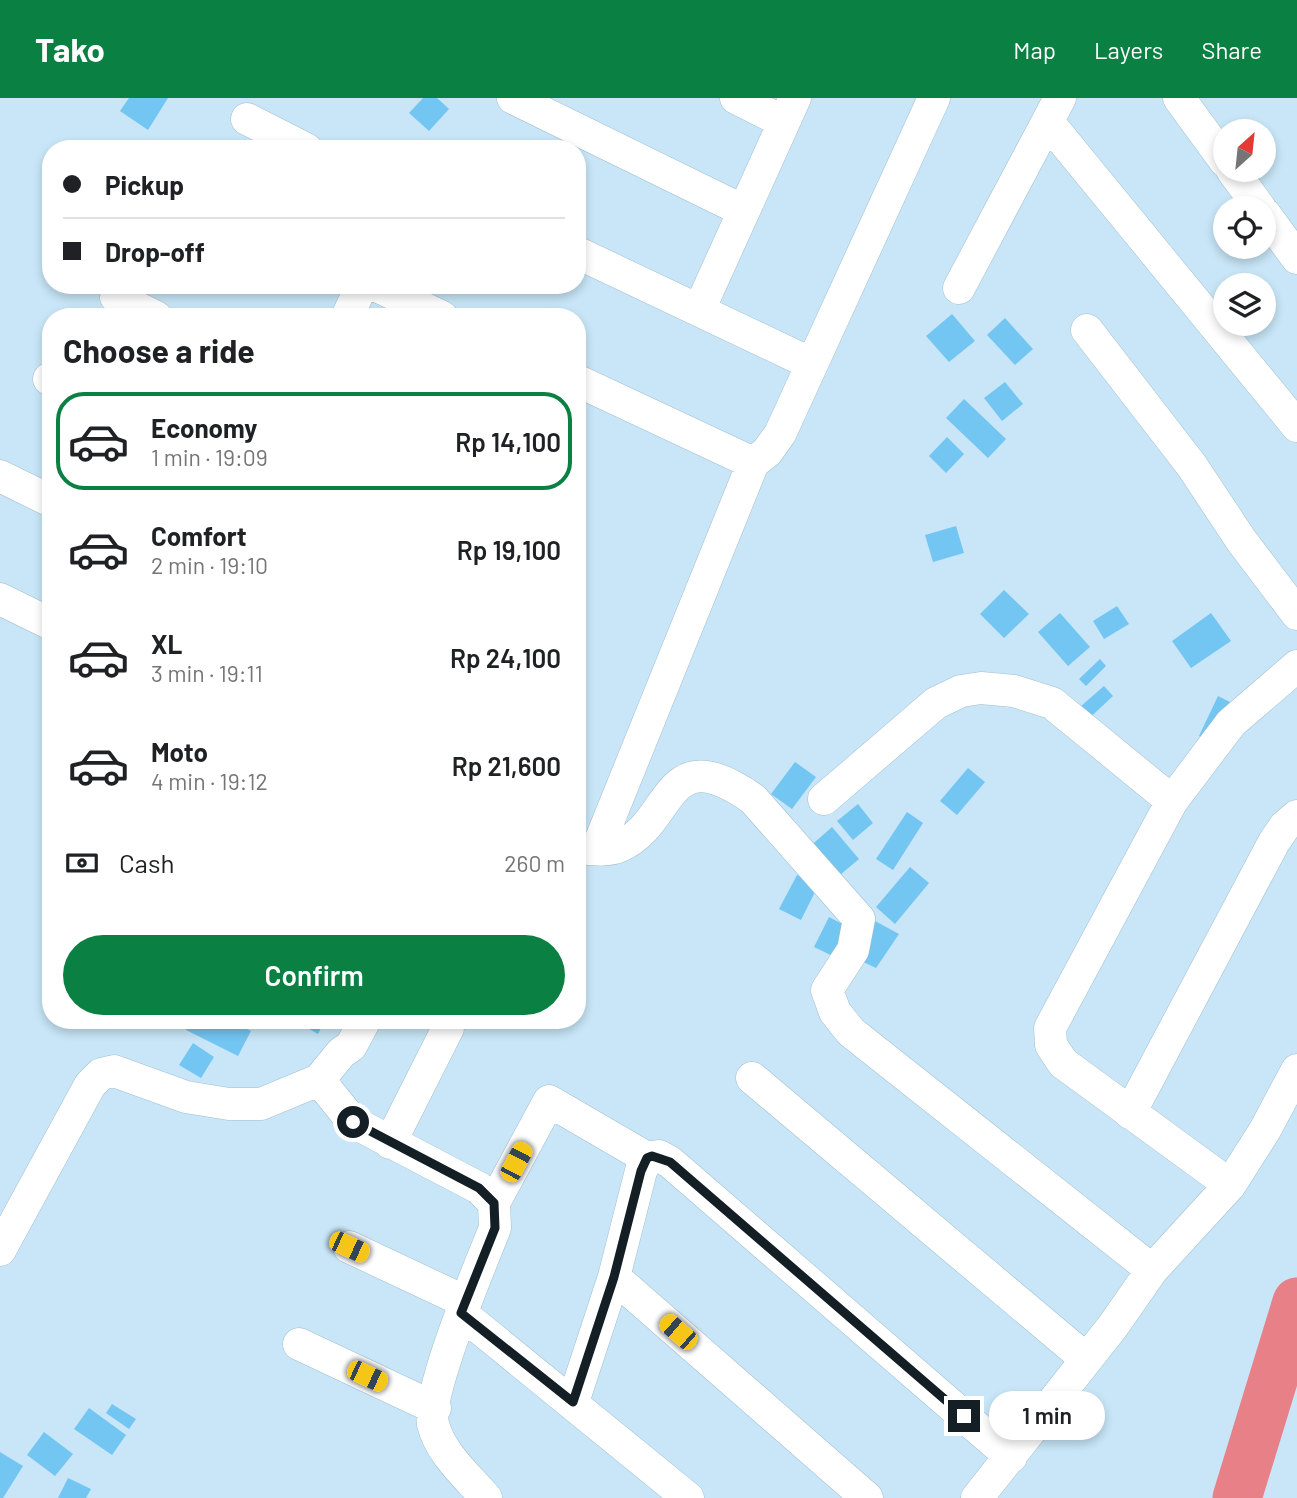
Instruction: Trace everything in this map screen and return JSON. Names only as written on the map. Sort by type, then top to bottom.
[{"type":"street","points":[[513,98],[744,211]]},
{"type":"street","points":[[699,310],[790,110],[736,98]]},
{"type":"street","points":[[934,98],[780,434],[767,452],[753,463],[587,848],[621,846],[634,837],[670,792],[687,779],[707,776],[734,786],[753,799],[859,919],[853,950],[827,990],[835,1012],[851,1031],[1152,1270]]},
{"type":"street","points":[[1179,98],[1213,145]]},
{"type":"street","points":[[959,288],[1054,110],[1297,426]]},
{"type":"street","points":[[247,119],[288,140]]},
{"type":"street","points":[[1276,229],[1297,258]]},
{"type":"street","points":[[586,257],[812,364]]},
{"type":"street","points":[[394,294],[423,308]]},
{"type":"street","points":[[116,298],[137,308]]},
{"type":"street","points":[[1087,330],[1192,466],[1241,540],[1297,614]]},
{"type":"street","points":[[586,385],[753,463]]},
{"type":"street","points":[[0,475],[42,496]]},
{"type":"street","points":[[0,599],[42,620]]},
{"type":"street","points":[[1230,1185],[1063,1063],[1051,1045],[1050,1028],[1172,801],[1231,723],[1297,666]]},
{"type":"street","points":[[824,799],[936,702],[961,691],[981,688],[1014,691],[1052,703],[1172,801]]},
{"type":"street","points":[[1129,1113],[1274,842],[1285,826],[1297,816]]},
{"type":"street","points":[[0,1250],[90,1085],[101,1074],[114,1071],[186,1097],[229,1104],[261,1104],[319,1080],[341,1052],[351,1046],[360,1029]]},
{"type":"street","points":[[390,1143],[447,1029]]},
{"type":"street","points":[[977,1498],[1152,1270],[1230,1185],[1265,1130],[1297,1070]]},
{"type":"street","points":[[752,1078],[1086,1359]]},
{"type":"street","points":[[319,1080],[353,1122],[479,1188],[494,1203]]},
{"type":"street","points":[[486,1498],[447,1455],[432,1422],[439,1380],[495,1228],[494,1203],[549,1101],[647,1158],[659,1156],[670,1162],[1011,1457]]},
{"type":"street","points":[[573,1402],[614,1277],[641,1171],[647,1158]]},
{"type":"street","points":[[349,1247],[464,1307],[688,1498]]},
{"type":"street","points":[[614,1277],[867,1498]]},
{"type":"street","points":[[299,1344],[435,1408]]},
{"type":"building","points":[[129,98],[168,98],[148,130],[120,111]]},
{"type":"building","points":[[423,98],[437,98],[449,109],[429,131],[409,113]]},
{"type":"building","points":[[952,314],[975,341],[949,362],[926,336]]},
{"type":"building","points":[[1005,318],[1033,349],[1015,365],[987,335]]},
{"type":"building","points":[[1005,382],[1023,404],[1002,421],[984,398]]},
{"type":"building","points":[[964,399],[1006,439],[988,458],[946,418]]},
{"type":"building","points":[[947,437],[964,454],[946,473],[929,456]]},
{"type":"building","points":[[956,526],[964,553],[933,562],[925,535]]},
{"type":"building","points":[[1004,590],[1029,614],[1004,638],[980,614]]},
{"type":"building","points":[[1117,606],[1129,624],[1104,639],[1093,621]]},
{"type":"building","points":[[1060,613],[1090,647],[1068,666],[1038,632]]},
{"type":"building","points":[[1211,613],[1231,641],[1191,668],[1172,641]]},
{"type":"building","points":[[1100,659],[1106,666],[1086,686],[1079,679]]},
{"type":"building","points":[[1104,686],[1113,696],[1083,724],[1073,713]]},
{"type":"building","points":[[1218,696],[1234,704],[1215,744],[1199,736]]},
{"type":"building","points":[[795,762],[816,777],[792,809],[771,794]]},
{"type":"building","points":[[968,768],[985,782],[957,815],[940,801]]},
{"type":"building","points":[[858,804],[873,823],[853,840],[837,821]]},
{"type":"building","points":[[907,812],[923,823],[893,870],[876,859]]},
{"type":"building","points":[[832,827],[859,859],[834,880],[807,849]]},
{"type":"building","points":[[910,867],[929,883],[895,924],[876,907]]},
{"type":"building","points":[[797,875],[818,886],[801,920],[779,909]]},
{"type":"building","points":[[829,917],[852,929],[837,958],[814,947]]},
{"type":"building","points":[[875,921],[899,934],[876,968],[855,958]]},
{"type":"building","points":[[247,1029],[251,1031],[238,1056],[186,1030]]},
{"type":"building","points":[[193,1043],[214,1057],[201,1078],[179,1065]]},
{"type":"building","points":[[112,1404],[136,1419],[129,1429],[106,1413]]},
{"type":"building","points":[[89,1408],[126,1435],[112,1455],[74,1429]]},
{"type":"building","points":[[44,1432],[73,1454],[55,1476],[27,1455]]},
{"type":"building","points":[[0,1452],[23,1466],[3,1498],[0,1498]]},
{"type":"building","points":[[68,1478],[91,1489],[86,1498],[58,1498]]},
{"type":"waterway","points":[[1237,1498],[1297,1302]]},
{"type":"route","points":[[353,1122],[479,1188],[494,1203],[495,1228],[461,1313],[573,1402],[625,1242],[641,1171],[647,1158],[659,1156],[670,1162],[964,1416]]}]
